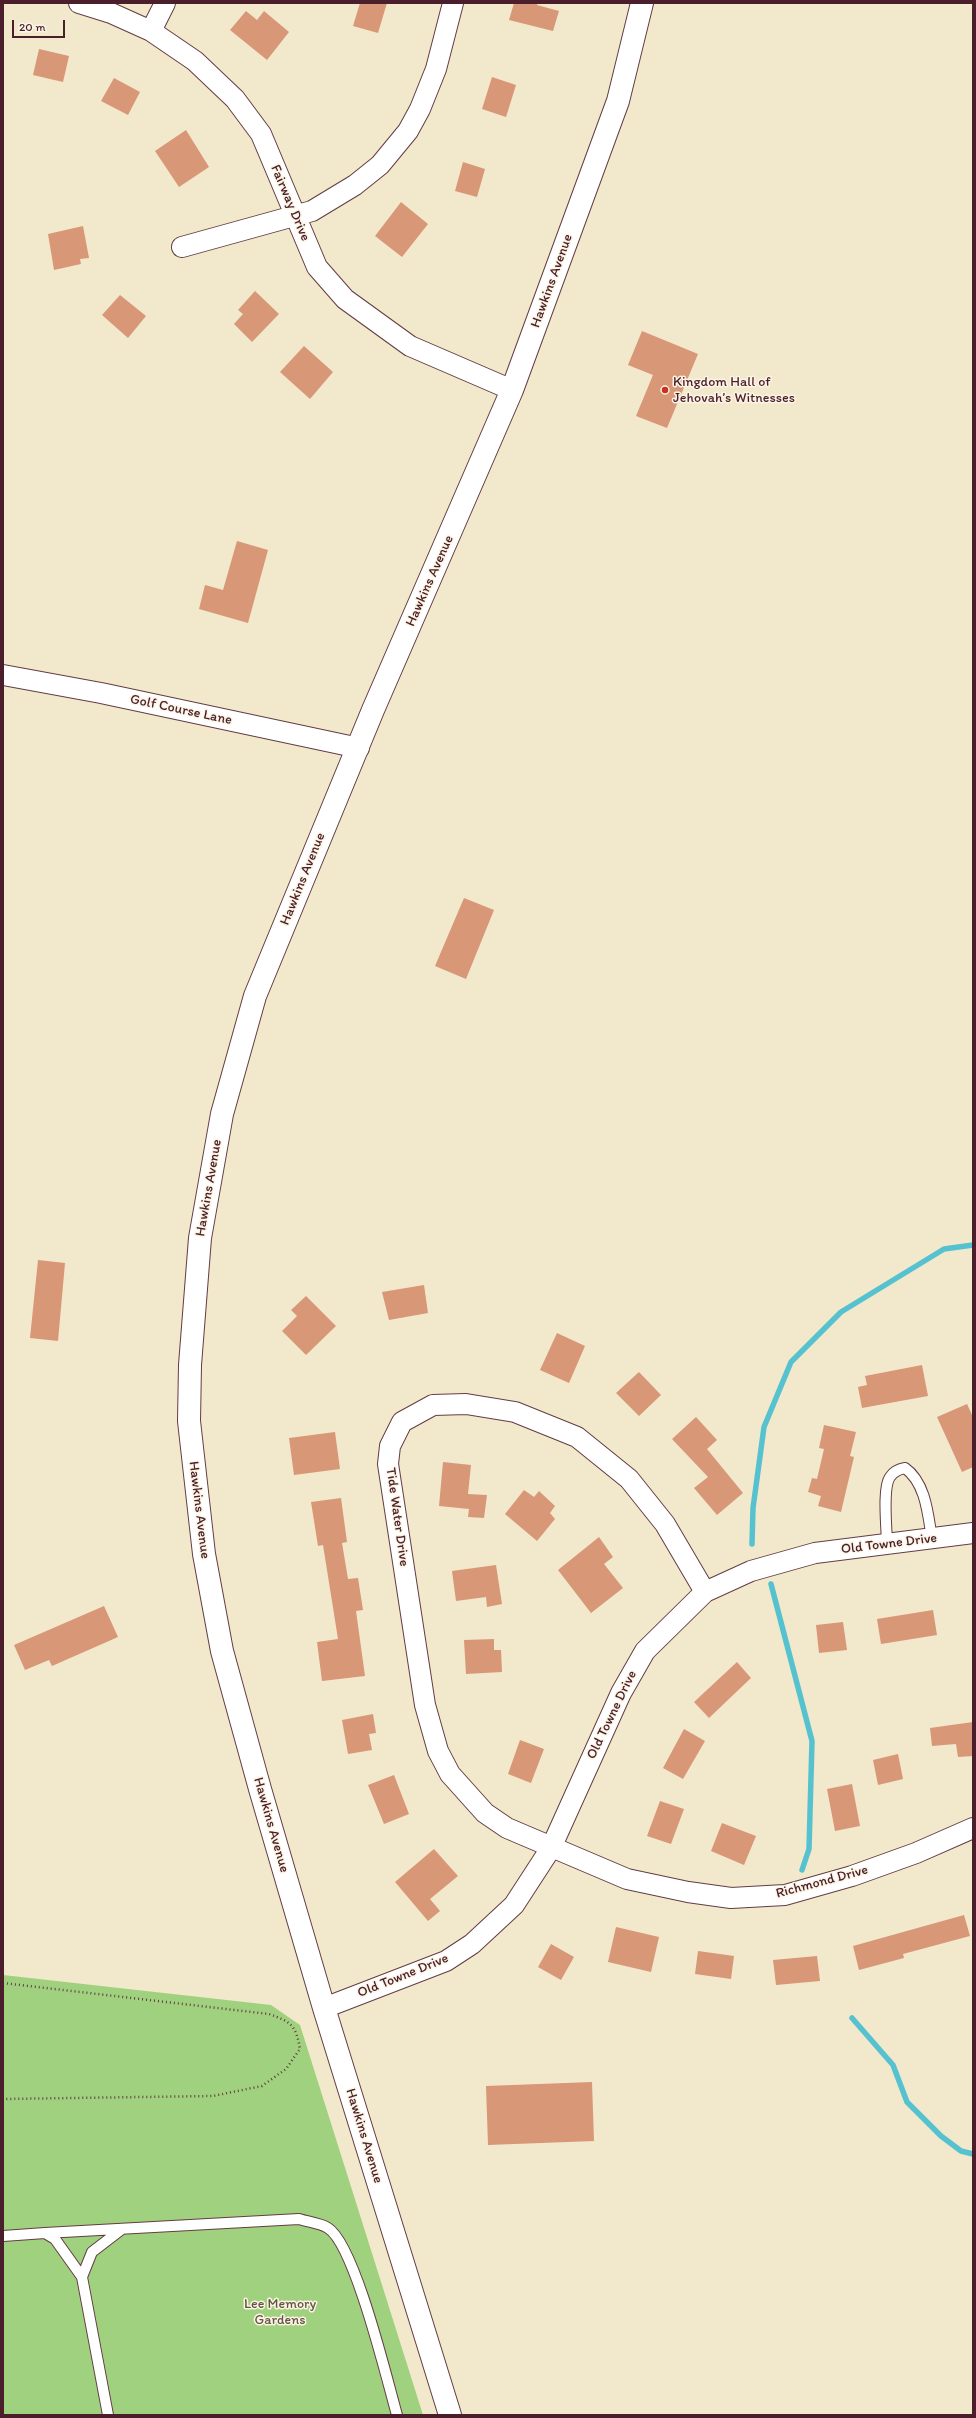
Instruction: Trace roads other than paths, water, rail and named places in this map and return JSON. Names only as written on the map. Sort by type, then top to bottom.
[{"type":"main road","name":"Hawkins Avenue","points":[[450,2415],[324,2008],[260,1789],[222,1651],[204,1554],[189,1421],[190,1365],[200,1238],[222,1114],[255,996],[359,748],[373,710],[512,390],[618,101],[642,3]]},
{"type":"street","name":"Fairway Drive","points":[[79,3],[111,13],[152,31],[195,61],[235,99],[261,134],[317,267],[345,299],[410,346],[512,390]]},
{"type":"street","points":[[152,31],[165,3]]},
{"type":"street","points":[[182,247],[312,211],[355,185],[380,164],[408,131],[420,109],[436,69],[453,3]]},
{"type":"street","name":"Golf Course Lane","points":[[3,676],[101,693],[359,748]]},
{"type":"street","name":"Tide Water Drive","points":[[551,1848],[507,1828],[485,1813],[450,1774],[438,1752],[425,1705],[388,1464],[390,1446],[402,1422],[433,1405],[466,1404],[515,1412],[576,1437],[629,1479],[665,1524],[704,1592]]},
{"type":"street","name":"Old Towne Drive","points":[[324,2008],[440,1963],[472,1944],[514,1906],[551,1848],[621,1694],[645,1651],[704,1592],[751,1571],[815,1553],[973,1533]]},
{"type":"street","name":"Richmond Drive","points":[[551,1848],[627,1879],[688,1892],[731,1898],[785,1894],[852,1876],[916,1853],[973,1828]]},
{"type":"lane","points":[[887,1545],[886,1491],[889,1477],[897,1469],[905,1468],[916,1480],[926,1501],[932,1539]]},
{"type":"lane","points":[[3,2236],[299,2219],[328,2228],[344,2245],[355,2273],[397,2415]]},
{"type":"lane","points":[[82,2277],[92,2252],[122,2229]]},
{"type":"lane","points":[[45,2233],[55,2239],[82,2277],[108,2415]]},
{"type":"waterway","points":[[752,1544],[753,1508],[764,1427],[791,1362],[841,1312],[944,1249],[973,1245]]},
{"type":"waterway","points":[[771,1584],[812,1741],[809,1849],[802,1870]]},
{"type":"waterway","points":[[852,2018],[893,2065],[907,2102],[941,2136],[961,2151],[973,2154]]},
{"type":"place","name":"Kingdom Hall of Jehovah’s Witnesses","points":[[665,390]]},
{"type":"park label","name":"Lee Memory Gardens","points":[[280,2312]]}]
